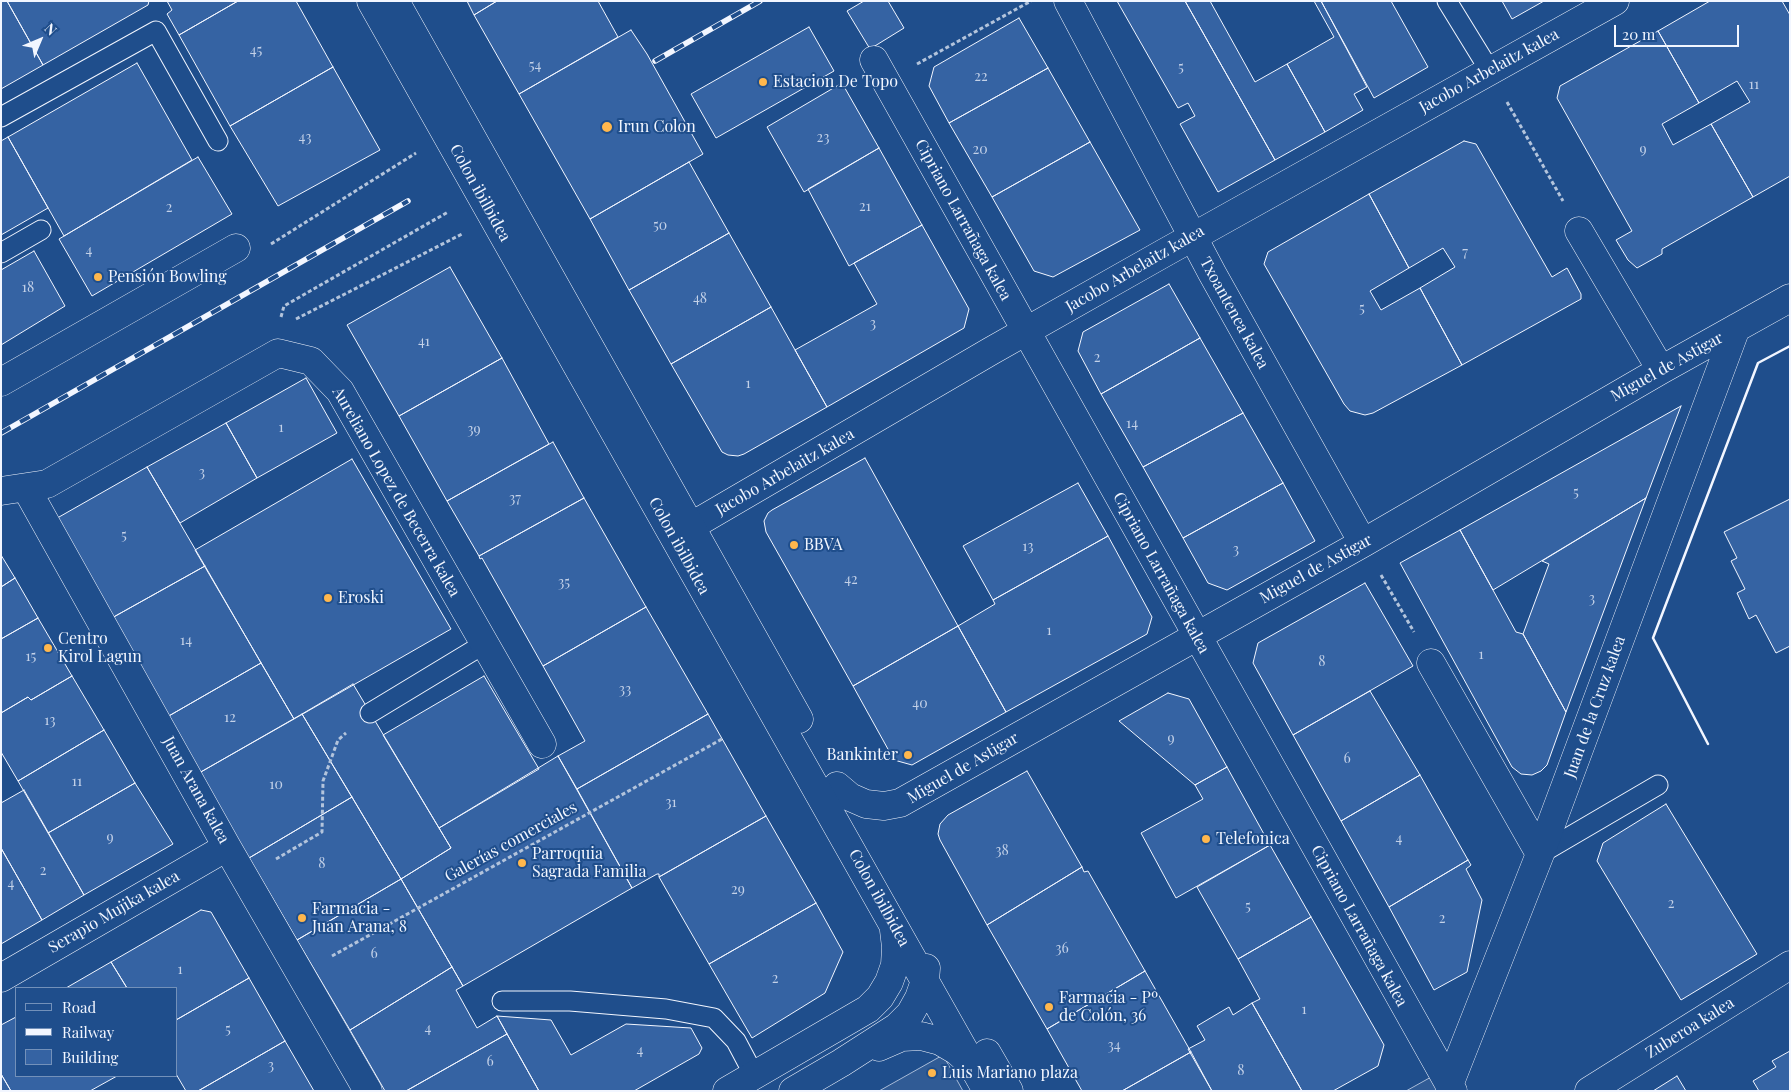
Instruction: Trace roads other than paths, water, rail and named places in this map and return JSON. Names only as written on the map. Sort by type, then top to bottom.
[{"type":"street","name":"Colon ibilbidea","points":[[371,1],[987,1091]]},
{"type":"street","name":"Colon ibilbidea","points":[[395,1],[1009,1091]]},
{"type":"street","name":"Txoantenea kalea","points":[[1068,1],[1192,237],[1363,543]]},
{"type":"street","name":"Jacobo Arbelaitz kalea","points":[[689,523],[700,521],[1026,331],[1615,1]]},
{"type":"street","name":"Cipriano Larrañaga kalea","points":[[879,71],[1451,1088]]},
{"type":"street","points":[[1579,231],[1661,370]]},
{"type":"street","points":[[1,382],[236,248]]},
{"type":"street","name":"Miguel de Astigar","points":[[837,786],[850,797],[866,804],[884,806],[900,803],[1363,543],[1661,370],[1790,298]]},
{"type":"street","name":"Juan de la Cruz kalea","points":[[1451,1088],[1736,328]]},
{"type":"street","name":"Aureliano Lopez de Becerra kalea","points":[[10,490],[47,484],[278,341],[312,362],[340,391],[542,744]]},
{"type":"street","name":"Juan Arana kalea","points":[[10,490],[228,847],[368,1091]]},
{"type":"street","points":[[658,509],[667,517],[678,522],[689,523]]},
{"type":"street","points":[[1431,663],[1540,854]]},
{"type":"street","name":"Serapio Mujika kalea","points":[[1,978],[228,847]]},
{"type":"street","points":[[727,1091],[868,1009],[880,997],[889,982],[895,965],[896,947],[893,929],[886,912]]},
{"type":"street","points":[[793,1091],[842,1063],[897,1026],[910,1014],[919,998],[925,981],[924,946],[918,930]]},
{"type":"street","name":"Zuberoa kalea","points":[[1590,1091],[1790,965]]},
{"type":"street","points":[[842,1063],[902,1037],[921,1036],[940,1041],[958,1051],[972,1064]]},
{"type":"lane","points":[[1447,1],[1490,71]]},
{"type":"lane","points":[[1,117],[156,31],[218,141]]},
{"type":"lane","points":[[1,253],[42,230]]},
{"type":"lane","points":[[370,713],[484,644]]},
{"type":"lane","points":[[1540,854],[1658,785]]},
{"type":"lane","points":[[502,1002],[579,1002],[666,1008],[714,1018],[736,1041],[754,1075]]},
{"type":"railway","points":[[655,61],[760,1]]},
{"type":"railway","points":[[1,433],[408,201]]},
{"type":"place","name":"Estacion De Topo","points":[[763,82]]},
{"type":"place","name":"Irun Colon","points":[[607,127]]},
{"type":"place","name":"Pensión Bowling","points":[[98,277]]},
{"type":"place","name":"BBVA","points":[[794,545]]},
{"type":"place","name":"Eroski","points":[[328,598]]},
{"type":"place","name":"Centro Kirol Lagun","points":[[48,648]]},
{"type":"place","name":"Bankinter","points":[[908,755]]},
{"type":"place","name":"Telefonica","points":[[1206,839]]},
{"type":"place","name":"Parroquia Sagrada Familia","points":[[522,863]]},
{"type":"place","name":"Farmacia - Juan Arana, 8","points":[[302,918]]},
{"type":"place","name":"Farmacia - Pº de Colón, 36","points":[[1049,1007]]},
{"type":"place","name":"Luis Mariano plaza","points":[[932,1073]]}]
